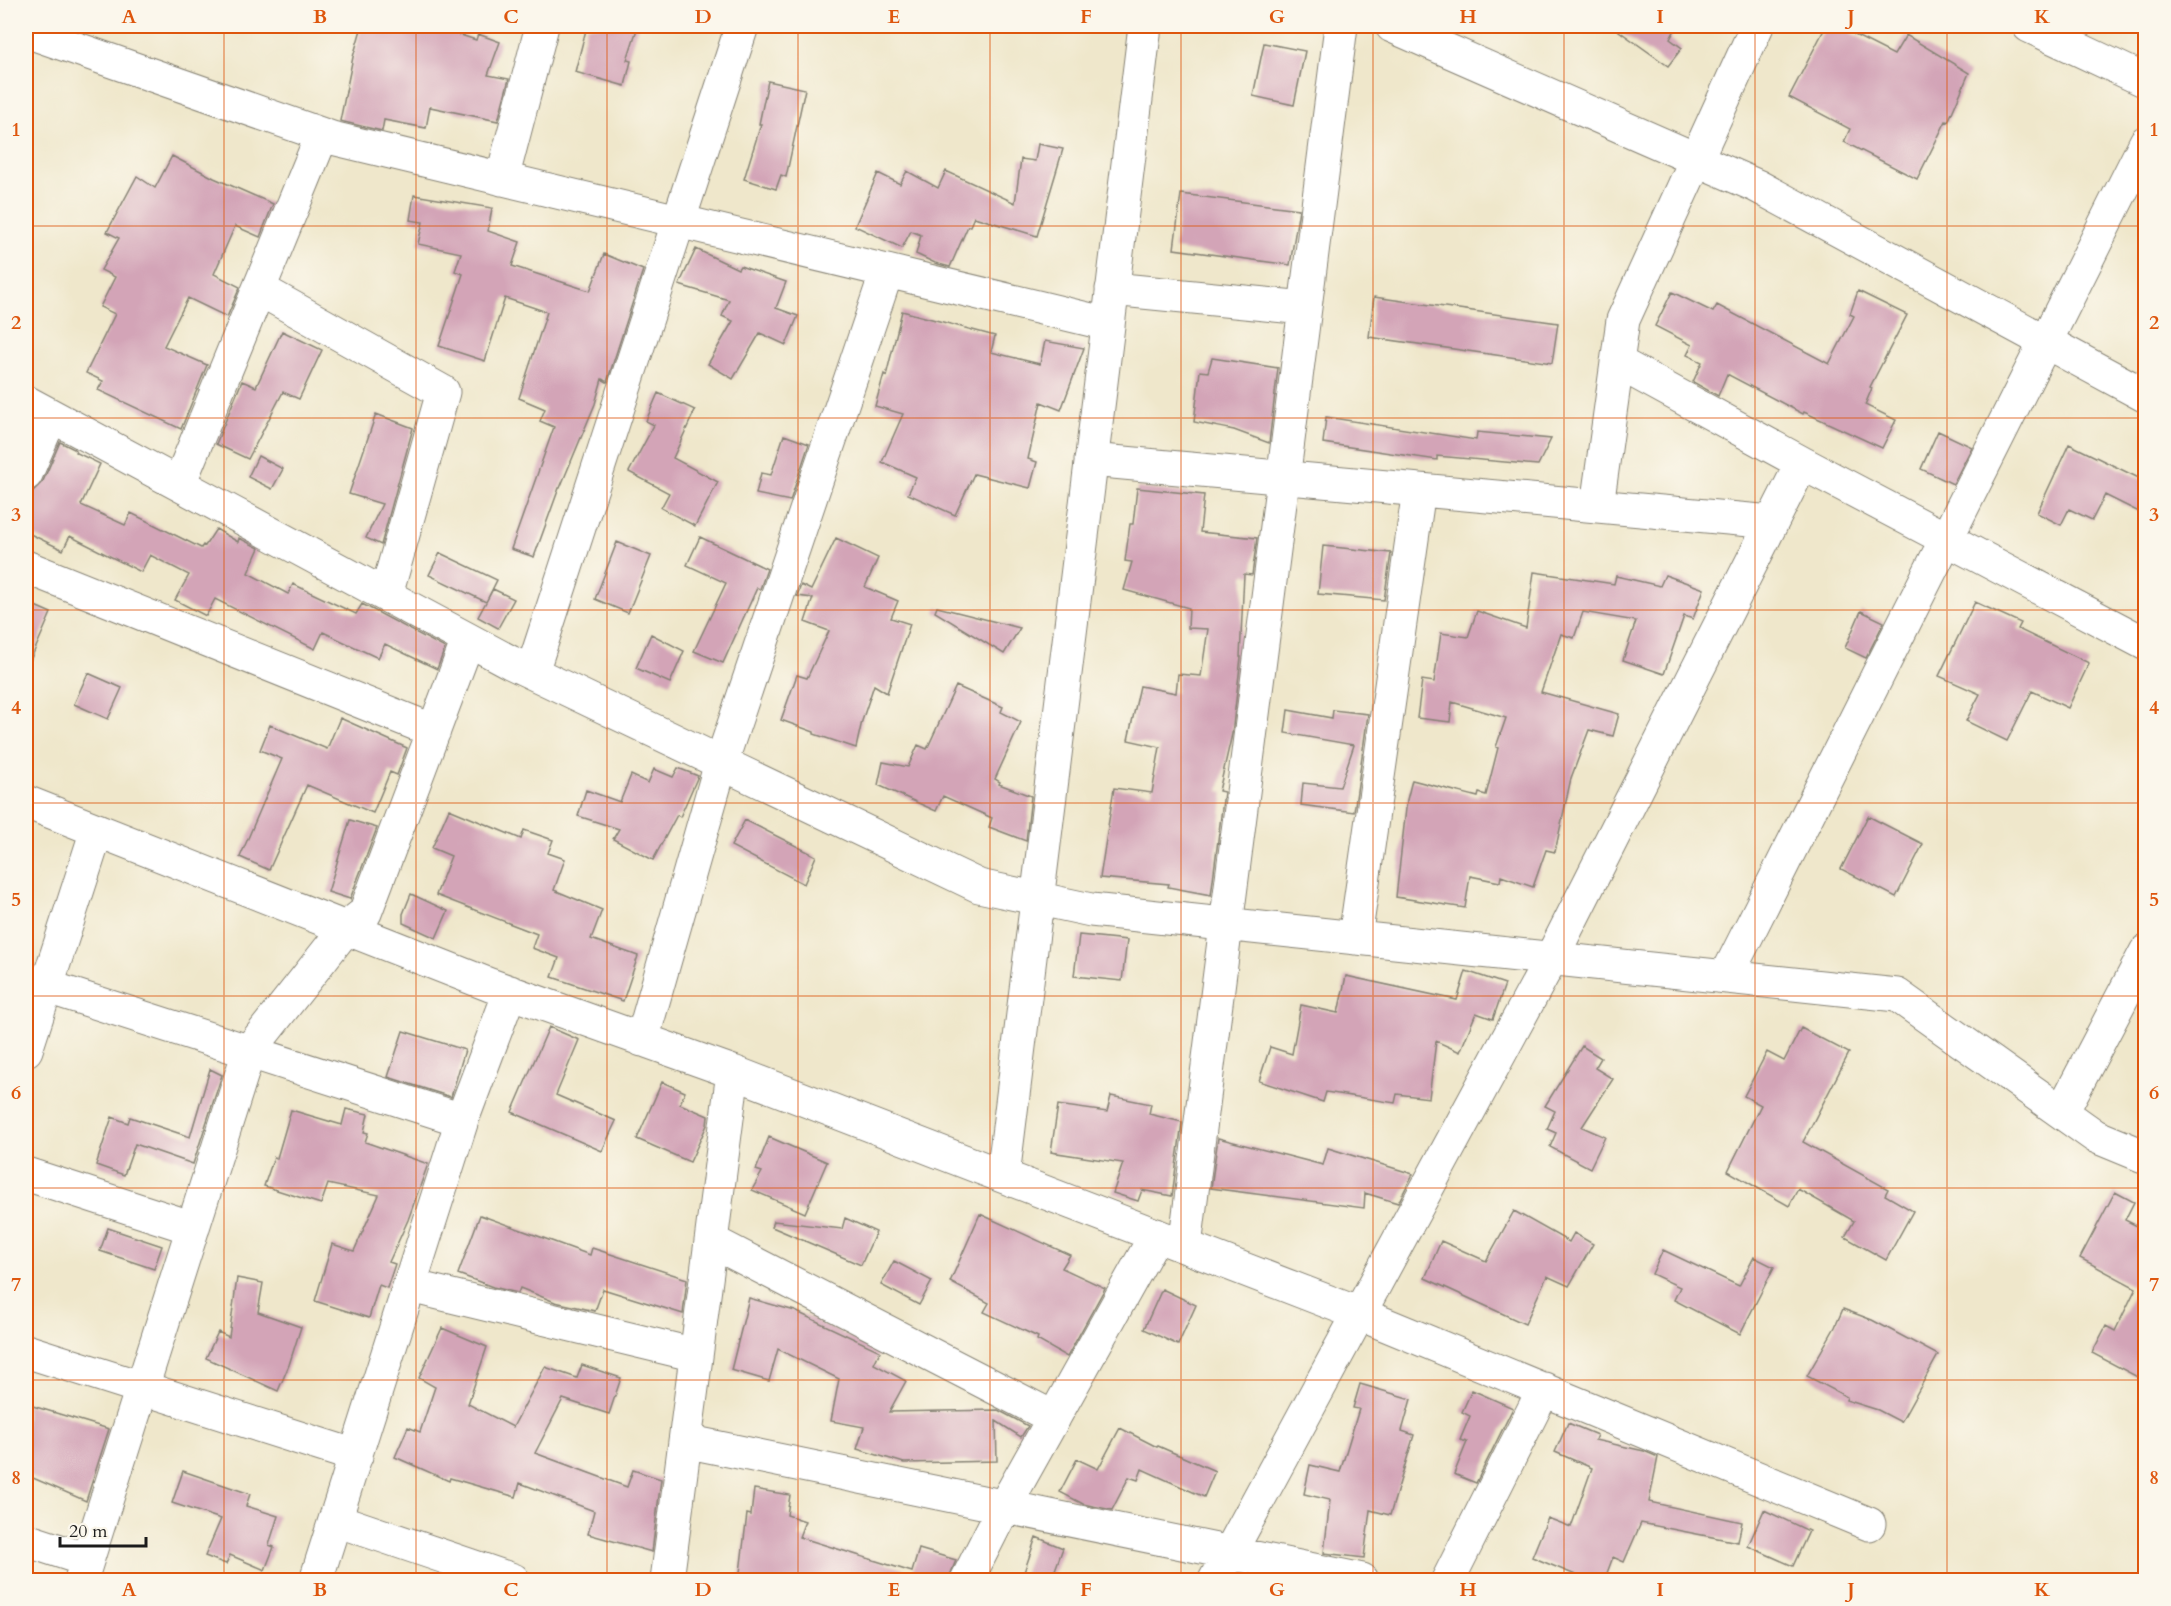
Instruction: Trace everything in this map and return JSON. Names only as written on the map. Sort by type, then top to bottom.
[{"type":"street","points":[[502,179],[542,26]]},
{"type":"street","points":[[532,672],[742,26]]},
{"type":"street","points":[[1003,1176],[1145,26]]},
{"type":"street","points":[[967,1581],[1004,1507],[1054,1418],[1171,1241],[1226,924],[1341,26]]},
{"type":"street","points":[[1392,26],[1757,186],[2145,396]]},
{"type":"street","points":[[1597,506],[1623,320],[1757,26]]},
{"type":"street","points":[[2029,26],[2145,81]]},
{"type":"street","points":[[26,31],[322,135],[1108,324]]},
{"type":"street","points":[[179,484],[322,135]]},
{"type":"street","points":[[1726,977],[2145,142]]},
{"type":"street","points":[[642,1040],[721,763],[887,271]]},
{"type":"street","points":[[259,289],[443,392],[386,595]]},
{"type":"street","points":[[1112,289],[1305,308]]},
{"type":"street","points":[[1617,362],[1802,463],[2145,644]]},
{"type":"street","points":[[26,474],[38,409],[468,640],[979,886],[1091,910],[1897,995],[2094,1136],[2145,1156]]},
{"type":"street","points":[[1091,460],[1772,522]]},
{"type":"street","points":[[1222,1567],[1551,958],[1802,463]]},
{"type":"street","points":[[1355,938],[1419,490]]},
{"type":"street","points":[[26,567],[434,731]]},
{"type":"street","points":[[26,1540],[84,1570],[249,1052],[346,928],[365,913],[468,640]]},
{"type":"street","points":[[26,802],[510,992],[733,1072],[1360,1314],[1869,1524]]},
{"type":"street","points":[[26,1050],[36,983],[97,830]]},
{"type":"street","points":[[2062,1112],[2145,952]]},
{"type":"street","points":[[36,983],[462,1120]]},
{"type":"street","points":[[316,1581],[462,1120],[510,992]]},
{"type":"street","points":[[668,1581],[733,1072]]},
{"type":"street","points":[[26,1174],[193,1228]]},
{"type":"street","points":[[711,1241],[1054,1418]]},
{"type":"street","points":[[410,1286],[696,1355]]},
{"type":"street","points":[[26,1351],[356,1456]]},
{"type":"street","points":[[1448,1581],[1544,1389]]},
{"type":"street","points":[[685,1441],[1004,1507],[1222,1567],[1362,1581]]},
{"type":"street","points":[[336,1520],[513,1581]]},
{"type":"building","points":[[362,26],[433,26],[476,40],[478,34],[500,42],[488,75],[509,79],[498,121],[430,107],[426,128],[384,120],[382,131],[340,121]]},
{"type":"building","points":[[587,26],[638,26],[627,60],[631,61],[625,86],[575,72]]},
{"type":"building","points":[[1612,26],[1677,26],[1670,39],[1682,48],[1668,66]]},
{"type":"building","points":[[1826,26],[1837,26],[1894,55],[1906,35],[1969,73],[1948,122],[1946,121],[1917,179],[1844,142],[1850,129],[1789,97]]},
{"type":"building","points":[[1264,43],[1305,51],[1294,105],[1253,96]]},
{"type":"building","points":[[768,81],[805,89],[786,177],[781,175],[776,189],[744,179],[761,124],[759,124]]},
{"type":"building","points":[[1038,144],[1063,149],[1037,236],[974,217],[950,267],[916,254],[921,235],[911,231],[902,248],[855,226],[878,173],[900,184],[907,171],[938,188],[946,171],[1015,203],[1021,159],[1035,161]]},
{"type":"building","points":[[172,156],[214,178],[273,204],[260,237],[235,226],[214,274],[240,287],[227,317],[188,298],[164,346],[207,365],[181,429],[98,390],[103,381],[86,373],[115,314],[100,307],[115,277],[101,270],[119,238],[107,232],[137,176],[155,188]]},
{"type":"building","points":[[1181,194],[1299,209],[1290,265],[1174,249]]},
{"type":"building","points":[[414,195],[492,208],[488,231],[520,242],[512,266],[590,291],[604,254],[643,270],[607,382],[602,379],[595,404],[559,488],[534,557],[511,549],[554,427],[540,421],[545,409],[519,398],[547,312],[505,298],[485,361],[439,346],[463,274],[455,271],[461,253],[418,244],[423,222],[410,220]]},
{"type":"building","points":[[696,249],[738,269],[740,266],[786,282],[776,308],[798,316],[786,345],[760,333],[733,379],[708,364],[733,321],[722,316],[729,300],[679,285]]},
{"type":"building","points":[[1858,291],[1907,315],[1870,387],[1872,388],[1865,405],[1896,420],[1882,448],[1804,412],[1803,414],[1727,374],[1718,396],[1693,382],[1702,362],[1687,355],[1692,345],[1655,326],[1672,292],[1713,312],[1717,305],[1829,364],[1854,316],[1850,314]]},
{"type":"building","points":[[1374,297],[1558,323],[1552,363],[1369,337]]},
{"type":"building","points":[[902,311],[995,336],[991,352],[1040,364],[1045,341],[1084,348],[1061,410],[1041,402],[1028,459],[1037,462],[1030,488],[974,474],[955,515],[908,494],[916,477],[882,462],[903,414],[875,406],[884,374],[886,376]]},
{"type":"building","points":[[282,331],[322,350],[299,399],[283,392],[248,459],[216,444],[242,381],[256,387]]},
{"type":"building","points":[[1212,358],[1278,368],[1269,443],[1234,430],[1194,422],[1200,371],[1208,372]]},
{"type":"building","points":[[658,393],[695,410],[673,458],[718,482],[695,526],[661,508],[669,493],[629,472],[654,425],[646,421]]},
{"type":"building","points":[[376,414],[413,428],[381,545],[366,538],[382,504],[349,494]]},
{"type":"building","points":[[1326,417],[1476,440],[1477,432],[1551,439],[1538,465],[1437,456],[1437,460],[1323,443]]},
{"type":"building","points":[[1938,431],[1972,447],[1953,484],[1921,469]]},
{"type":"building","points":[[784,435],[809,444],[790,501],[756,494],[761,473],[771,475]]},
{"type":"building","points":[[60,442],[100,464],[81,505],[125,525],[131,513],[201,548],[205,546],[216,529],[238,542],[239,538],[259,548],[248,573],[288,594],[293,584],[356,614],[362,604],[445,648],[437,669],[385,644],[378,658],[323,632],[315,649],[215,599],[206,616],[175,600],[189,575],[150,555],[141,572],[70,536],[63,550],[26,532],[26,508],[33,491],[43,481]]},
{"type":"building","points":[[2069,444],[2145,481],[2145,515],[2105,495],[2092,520],[2069,509],[2061,525],[2037,513]]},
{"type":"building","points":[[258,456],[283,469],[272,489],[248,477]]},
{"type":"building","points":[[1137,488],[1204,495],[1200,532],[1257,538],[1252,575],[1244,574],[1241,657],[1232,734],[1219,791],[1224,792],[1211,895],[1168,887],[1169,884],[1100,878],[1114,788],[1152,793],[1160,747],[1128,740],[1140,686],[1176,693],[1178,674],[1201,676],[1208,629],[1188,628],[1189,608],[1124,590],[1132,562],[1125,561],[1130,524],[1133,524]]},
{"type":"building","points":[[700,537],[767,569],[760,589],[757,588],[723,663],[694,651],[726,583],[687,565]]},
{"type":"building","points":[[836,538],[878,558],[865,587],[898,601],[891,618],[910,624],[887,693],[874,685],[856,748],[781,720],[797,675],[807,678],[829,631],[805,622],[813,598],[797,596],[801,585],[811,590]]},
{"type":"building","points":[[617,542],[651,556],[628,613],[595,599]]},
{"type":"building","points":[[1323,546],[1391,553],[1384,600],[1318,594]]},
{"type":"building","points":[[440,553],[497,580],[486,602],[429,575]]},
{"type":"building","points":[[1534,572],[1614,584],[1616,576],[1660,586],[1665,575],[1704,589],[1693,619],[1684,616],[1664,674],[1623,660],[1636,621],[1583,612],[1574,638],[1561,634],[1541,692],[1619,714],[1613,736],[1589,730],[1571,778],[1555,852],[1546,850],[1533,887],[1501,876],[1500,882],[1470,876],[1465,908],[1396,897],[1407,800],[1412,780],[1478,797],[1479,793],[1486,795],[1498,748],[1496,747],[1506,718],[1452,702],[1450,722],[1417,718],[1422,680],[1434,682],[1441,633],[1468,637],[1477,611],[1526,628]]},
{"type":"building","points":[[493,589],[514,599],[498,628],[478,617]]},
{"type":"building","points":[[26,602],[51,613],[26,670]]},
{"type":"building","points":[[1975,602],[2021,623],[2018,629],[2089,663],[2068,708],[2032,691],[2007,741],[1966,721],[1980,694],[1939,676]]},
{"type":"building","points":[[937,607],[1020,628],[1004,654],[935,612]]},
{"type":"building","points":[[1861,611],[1884,622],[1866,658],[1845,648]]},
{"type":"building","points":[[651,634],[684,651],[670,683],[636,668]]},
{"type":"building","points":[[88,673],[122,688],[108,719],[74,704]]},
{"type":"building","points":[[956,686],[1003,707],[1001,712],[1021,722],[995,779],[1000,782],[999,784],[1031,796],[1026,841],[989,827],[992,818],[943,796],[936,811],[878,785],[883,762],[908,767],[918,745],[927,749]]},
{"type":"building","points":[[1288,710],[1332,718],[1333,710],[1368,714],[1354,812],[1301,805],[1303,783],[1340,787],[1354,745],[1285,733]]},
{"type":"building","points":[[340,718],[407,748],[397,775],[390,772],[373,813],[307,785],[269,870],[240,857],[282,759],[260,750],[270,725],[327,749]]},
{"type":"building","points":[[678,768],[698,776],[680,817],[677,815],[653,860],[613,839],[619,829],[578,816],[586,790],[620,802],[631,775],[648,783],[654,769],[673,777]]},
{"type":"building","points":[[449,809],[521,839],[524,830],[553,840],[548,853],[565,859],[554,890],[602,910],[591,939],[638,956],[623,1001],[552,977],[559,958],[532,948],[537,934],[436,895],[451,856],[432,848]]},
{"type":"building","points":[[1868,816],[1923,844],[1896,897],[1841,869]]},
{"type":"building","points":[[350,820],[377,828],[350,899],[328,892]]},
{"type":"building","points":[[745,820],[816,856],[804,884],[731,846]]},
{"type":"building","points":[[411,894],[448,911],[436,938],[403,923],[403,914]]},
{"type":"building","points":[[1079,935],[1127,940],[1122,981],[1074,976]]},
{"type":"building","points":[[1466,971],[1505,984],[1493,1019],[1476,1013],[1460,1052],[1436,1041],[1429,1098],[1397,1094],[1395,1103],[1326,1092],[1323,1102],[1259,1081],[1270,1047],[1292,1054],[1301,1005],[1338,1013],[1346,976],[1457,1000]]},
{"type":"building","points":[[549,1027],[579,1040],[556,1095],[616,1121],[602,1151],[512,1112]]},
{"type":"building","points":[[1801,1028],[1849,1053],[1803,1142],[1888,1189],[1885,1195],[1913,1211],[1886,1260],[1845,1237],[1854,1221],[1798,1189],[1789,1206],[1728,1171],[1761,1105],[1744,1096],[1767,1052],[1784,1061]]},
{"type":"building","points":[[403,1031],[465,1050],[451,1097],[388,1077]]},
{"type":"building","points":[[1582,1046],[1601,1058],[1595,1068],[1613,1079],[1582,1127],[1605,1137],[1590,1168],[1550,1147],[1556,1133],[1547,1129],[1555,1111],[1545,1106]]},
{"type":"building","points":[[210,1069],[222,1075],[193,1164],[135,1144],[124,1175],[96,1165],[112,1117],[128,1123],[130,1117],[190,1137]]},
{"type":"building","points":[[662,1082],[685,1092],[680,1104],[708,1116],[707,1125],[690,1162],[637,1139]]},
{"type":"building","points":[[1111,1096],[1151,1104],[1149,1114],[1182,1122],[1172,1196],[1142,1190],[1138,1201],[1113,1193],[1123,1163],[1051,1152],[1058,1105],[1107,1112]]},
{"type":"building","points":[[346,1109],[368,1114],[364,1132],[368,1133],[365,1142],[428,1164],[408,1220],[389,1262],[395,1264],[387,1288],[379,1285],[369,1318],[315,1301],[332,1244],[354,1251],[379,1195],[328,1184],[321,1204],[264,1186],[274,1157],[277,1158],[291,1110],[342,1125]]},
{"type":"building","points":[[769,1137],[827,1162],[805,1213],[752,1190],[762,1172],[756,1170]]},
{"type":"building","points":[[1218,1138],[1323,1165],[1328,1148],[1413,1174],[1398,1203],[1365,1193],[1364,1208],[1211,1188]]},
{"type":"building","points":[[2115,1192],[2134,1202],[2125,1220],[2145,1230],[2145,1381],[2092,1353],[2106,1326],[2115,1331],[2136,1288],[2080,1258]]},
{"type":"building","points":[[1514,1211],[1569,1242],[1574,1233],[1593,1244],[1569,1286],[1547,1276],[1525,1324],[1425,1278],[1441,1241],[1486,1261]]},
{"type":"building","points":[[980,1214],[1070,1255],[1062,1268],[1105,1288],[1067,1357],[1037,1340],[1038,1337],[984,1312],[989,1303],[950,1282]]},
{"type":"building","points":[[480,1215],[590,1255],[592,1248],[687,1279],[683,1314],[603,1289],[595,1311],[555,1302],[520,1288],[518,1293],[493,1287],[458,1274]]},
{"type":"building","points":[[845,1218],[876,1232],[861,1265],[772,1227],[774,1221],[842,1229]]},
{"type":"building","points":[[108,1228],[162,1246],[154,1269],[100,1251]]},
{"type":"building","points":[[1663,1250],[1739,1286],[1754,1257],[1774,1267],[1740,1334],[1674,1300],[1680,1287],[1652,1274]]},
{"type":"building","points":[[894,1261],[932,1281],[919,1305],[881,1285]]},
{"type":"building","points":[[237,1278],[263,1283],[258,1312],[301,1327],[278,1391],[206,1358],[218,1332],[229,1337]]},
{"type":"building","points":[[1162,1289],[1196,1305],[1178,1345],[1144,1329]]},
{"type":"building","points":[[749,1298],[795,1311],[880,1351],[874,1364],[906,1381],[889,1412],[998,1410],[1028,1426],[1021,1437],[996,1421],[997,1461],[904,1463],[857,1449],[864,1427],[831,1421],[839,1379],[778,1349],[769,1381],[731,1370]]},
{"type":"building","points":[[1843,1309],[1872,1320],[1938,1355],[1901,1422],[1878,1410],[1846,1400],[1847,1397],[1807,1376]]},
{"type":"building","points":[[442,1328],[487,1347],[468,1404],[513,1427],[545,1367],[577,1378],[582,1365],[621,1378],[609,1414],[563,1399],[535,1453],[627,1487],[633,1470],[661,1479],[652,1552],[588,1534],[594,1511],[520,1483],[516,1497],[450,1478],[449,1481],[395,1457],[408,1427],[420,1432],[435,1387],[419,1378]]},
{"type":"building","points":[[1360,1384],[1411,1399],[1402,1431],[1414,1435],[1390,1515],[1370,1510],[1364,1558],[1324,1553],[1330,1500],[1304,1494],[1310,1465],[1340,1472],[1359,1409],[1353,1408]]},
{"type":"building","points":[[1472,1390],[1513,1408],[1476,1483],[1454,1474],[1467,1442],[1460,1440],[1470,1416],[1462,1412]]},
{"type":"building","points":[[26,1404],[109,1429],[86,1501],[26,1475]]},
{"type":"building","points":[[1568,1423],[1597,1435],[1595,1440],[1644,1451],[1658,1457],[1649,1502],[1742,1522],[1738,1542],[1641,1523],[1624,1562],[1613,1557],[1604,1581],[1590,1581],[1532,1557],[1548,1518],[1571,1527],[1592,1468],[1555,1452]]},
{"type":"building","points":[[1120,1428],[1157,1447],[1215,1471],[1204,1497],[1142,1469],[1138,1480],[1129,1477],[1112,1510],[1083,1504],[1060,1492],[1077,1459],[1098,1469]]},
{"type":"building","points":[[183,1471],[250,1494],[246,1506],[278,1516],[269,1545],[274,1547],[265,1570],[230,1555],[226,1564],[205,1556],[221,1519],[172,1503]]},
{"type":"building","points":[[754,1489],[790,1495],[787,1515],[805,1521],[799,1537],[912,1572],[919,1549],[956,1560],[948,1581],[739,1581],[747,1514],[751,1515]]},
{"type":"building","points":[[1764,1510],[1809,1531],[1793,1566],[1748,1546]]},
{"type":"building","points":[[1036,1537],[1063,1548],[1051,1581],[1021,1581]]}]
